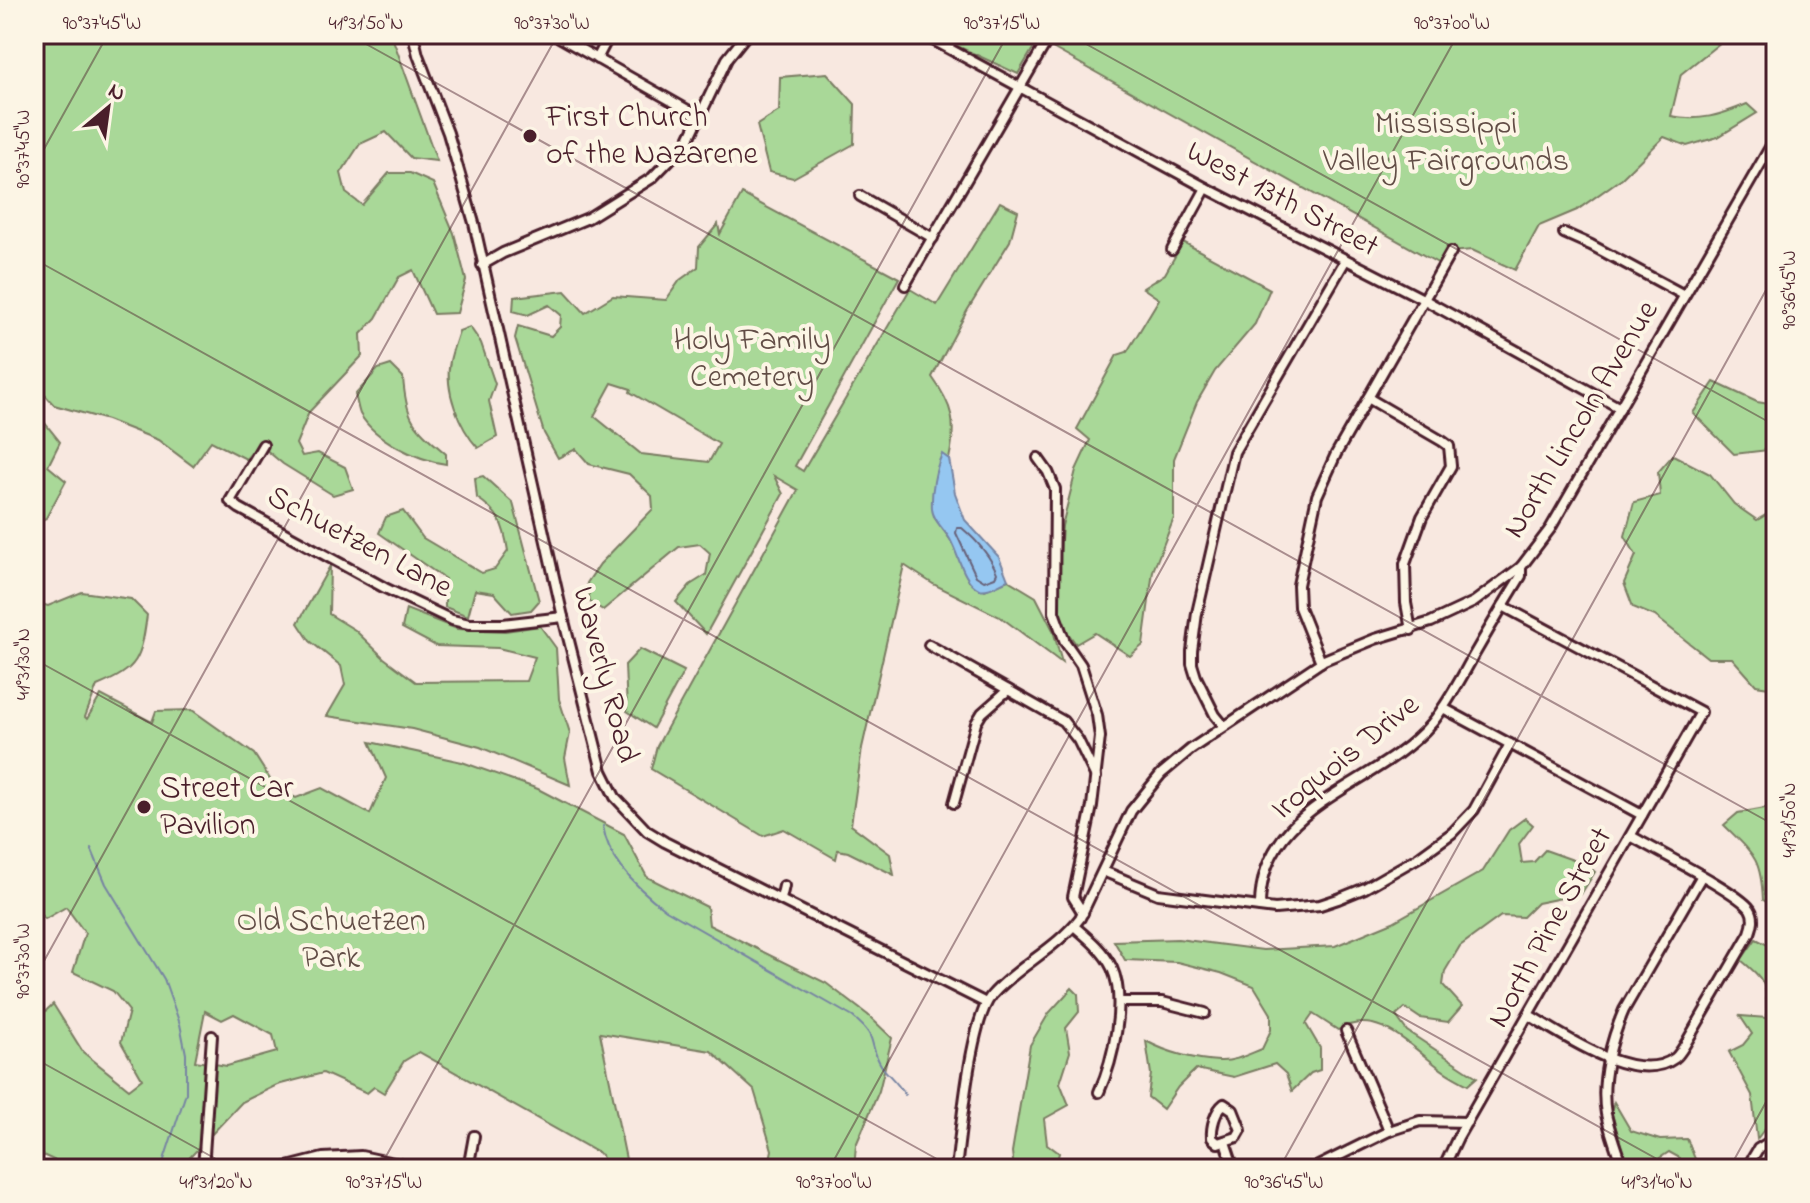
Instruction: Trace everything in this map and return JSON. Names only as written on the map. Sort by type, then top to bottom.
[{"type":"street","name":"Waverly Road","points":[[413,34],[458,165],[563,617],[602,771],[615,797],[647,831],[665,842],[986,1003]]},
{"type":"street","points":[[597,59],[610,34]]},
{"type":"street","points":[[482,265],[503,253],[588,218],[652,178],[688,141],[727,59],[747,34]]},
{"type":"street","name":"West 13th Street","points":[[922,34],[1206,188],[1423,299],[1620,408]]},
{"type":"street","points":[[559,37],[700,117]]},
{"type":"street","points":[[905,285],[1044,46]]},
{"type":"street","name":"North Lincoln Avenue","points":[[986,1003],[1010,977],[1074,926],[1131,811],[1161,774],[1224,726],[1321,662],[1375,639],[1411,630],[1474,602],[1521,567],[1550,529],[1776,137]]},
{"type":"street","points":[[1172,250],[1206,188]]},
{"type":"street","points":[[860,196],[933,238]]},
{"type":"street","points":[[1564,233],[1684,295]]},
{"type":"street","points":[[1321,662],[1299,607],[1298,585],[1317,496],[1336,454],[1451,252]]},
{"type":"street","points":[[1224,726],[1196,677],[1192,651],[1197,613],[1228,475],[1234,452],[1345,261]]},
{"type":"street","points":[[1368,398],[1442,441],[1449,446],[1452,458],[1446,476],[1422,517],[1405,564],[1406,603],[1411,630]]},
{"type":"street","name":"Schuetzen Lane","points":[[263,445],[230,501],[385,588],[452,620],[469,624],[503,624],[563,617]]},
{"type":"street","points":[[1038,458],[1055,489],[1054,612],[1065,642],[1081,665],[1100,737],[1096,778],[1073,897],[1083,913]]},
{"type":"street","name":"Iroquois Drive","points":[[1260,907],[1265,876],[1281,840],[1311,809],[1409,745],[1430,725],[1521,576],[1521,567]]},
{"type":"street","name":"North Pine Street","points":[[1443,1169],[1701,712],[1503,606]]},
{"type":"street","points":[[929,645],[1063,721],[1078,740],[1096,778]]},
{"type":"street","points":[[954,803],[976,723],[982,713],[1008,690]]},
{"type":"street","points":[[1443,708],[1642,815]]},
{"type":"street","points":[[1103,871],[1158,894],[1260,907],[1297,909],[1338,899],[1365,888],[1419,857],[1452,833],[1474,810],[1510,744]]},
{"type":"street","points":[[1529,1015],[1609,1059],[1645,1066],[1675,1058],[1717,990],[1754,922],[1749,907],[1631,836]]},
{"type":"street","points":[[1623,1169],[1606,1113],[1614,1033],[1624,1010],[1701,877]]},
{"type":"street","points":[[781,899],[784,886]]},
{"type":"street","points":[[1074,926],[1100,950],[1112,968],[1119,1002],[1106,1077],[1099,1092]]},
{"type":"street","points":[[1119,1002],[1162,1002],[1205,1013]]},
{"type":"street","points":[[956,1169],[974,1046],[986,1003]]},
{"type":"street","points":[[1346,1031],[1389,1131]]},
{"type":"street","points":[[203,1169],[212,1036]]},
{"type":"street","points":[[1224,1104],[1233,1110],[1241,1130],[1237,1137],[1225,1142],[1215,1141],[1211,1134],[1217,1111],[1224,1104]]},
{"type":"street","points":[[1312,1169],[1389,1131],[1431,1119],[1467,1122]]},
{"type":"street","points":[[468,1169],[474,1136]]},
{"type":"street","points":[[1746,1169],[1758,1149],[1776,1138]]},
{"type":"street","points":[[1225,1142],[1234,1169]]},
{"type":"street","points":[[280,1169],[323,1158],[361,1156],[422,1169]]},
{"type":"green space","points":[[34,34],[391,34],[437,161],[411,158],[386,132],[360,144],[341,173],[346,193],[362,205],[389,173],[410,173],[433,183],[454,233],[466,280],[457,313],[433,314],[413,270],[399,277],[376,318],[361,334],[362,356],[309,412],[296,444],[302,456],[318,453],[345,467],[353,489],[333,495],[283,464],[259,444],[246,459],[211,441],[193,466],[158,440],[107,420],[54,405],[34,383]]},
{"type":"green space","name":"Mississippi Valley Fairgrounds","points":[[931,34],[1731,34],[1681,74],[1671,116],[1710,116],[1747,104],[1757,113],[1718,137],[1687,146],[1664,137],[1622,178],[1577,210],[1539,226],[1515,270],[1472,250],[1451,252],[1443,266],[1038,40],[1018,74]]},
{"type":"green space","points":[[827,73],[855,104],[854,144],[793,178],[769,172],[757,125],[779,111],[780,77]]},
{"type":"green space","name":"Holy Family Cemetery","points":[[742,194],[899,278],[795,466],[803,471],[910,289],[937,305],[1000,202],[1018,211],[1010,241],[967,311],[932,377],[949,406],[953,425],[949,459],[942,455],[934,517],[952,542],[969,581],[985,590],[1008,580],[1036,597],[1053,630],[1062,663],[1002,618],[933,584],[904,565],[862,748],[851,825],[890,854],[894,875],[848,852],[838,850],[836,859],[784,829],[763,836],[651,769],[657,746],[798,490],[774,476],[783,494],[706,634],[676,602],[690,585],[706,575],[710,553],[700,544],[679,547],[603,610],[590,602],[587,583],[600,564],[653,509],[652,496],[629,474],[589,464],[576,449],[558,458],[544,433],[515,338],[518,326],[551,336],[560,327],[561,315],[549,305],[528,315],[513,311],[514,297],[565,291],[585,313],[613,296],[666,300],[680,280],[698,267],[699,247],[718,224],[720,234]],"holes":[[[612,383],[631,389],[630,392],[719,444],[709,462],[641,454],[594,416]]]},
{"type":"green space","points":[[1183,242],[1270,289],[1255,324],[1215,371],[1197,402],[1174,459],[1174,518],[1153,571],[1143,645],[1130,656],[1095,633],[1076,644],[1060,622],[1057,595],[1062,526],[1076,470],[1090,440],[1077,429],[1117,355],[1127,352],[1159,299],[1143,288],[1165,274]]},
{"type":"green space","points":[[470,327],[481,343],[495,384],[489,401],[497,437],[478,448],[459,419],[449,384],[450,361],[459,331]]},
{"type":"green space","points":[[391,365],[403,377],[406,404],[414,422],[446,454],[446,464],[398,447],[376,432],[360,414],[355,395],[378,369]]},
{"type":"green space","points":[[1714,382],[1757,402],[1776,405],[1776,458],[1768,450],[1734,454],[1693,413]]},
{"type":"green space","points":[[34,417],[40,417],[60,442],[48,466],[66,481],[46,518],[34,524]]},
{"type":"green space","points":[[1673,455],[1710,474],[1734,504],[1757,520],[1776,509],[1776,688],[1756,685],[1732,658],[1708,658],[1655,616],[1633,607],[1624,583],[1636,555],[1625,536],[1634,502],[1660,495],[1658,472]]},
{"type":"green space","points":[[483,476],[513,503],[539,601],[531,610],[512,613],[494,593],[475,590],[468,616],[445,607],[445,579],[379,533],[386,517],[403,511],[423,538],[482,573],[495,569],[508,551],[499,520],[477,498],[475,478]]},
{"type":"green space","points":[[330,566],[329,614],[355,630],[384,658],[416,682],[526,681],[535,657],[498,648],[436,646],[402,628],[406,609],[457,629],[505,631],[540,626],[556,648],[559,699],[570,733],[565,758],[570,785],[480,747],[412,729],[327,716],[345,685],[341,666],[310,641],[298,623]]},
{"type":"green space","name":"Old Schuetzen Park","points":[[82,592],[131,599],[147,615],[143,642],[136,660],[122,674],[97,686],[85,717],[87,719],[101,695],[152,722],[156,711],[192,710],[254,754],[275,787],[296,798],[322,788],[370,814],[386,778],[370,742],[462,762],[538,789],[624,834],[647,877],[707,907],[709,925],[826,983],[892,1038],[879,1091],[856,1145],[854,1169],[768,1169],[772,1150],[754,1090],[711,1051],[600,1033],[628,1169],[605,1169],[602,1155],[419,1052],[404,1061],[384,1093],[374,1087],[367,1093],[323,1073],[277,1085],[242,1102],[179,1169],[73,1169],[34,1151],[34,1022],[53,1004],[83,1052],[129,1089],[142,1079],[121,1042],[129,1011],[113,991],[73,972],[85,933],[66,907],[45,919],[34,909],[34,602],[48,606]],"holes":[[[205,1011],[222,1020],[234,1014],[273,1035],[277,1052],[227,1066],[195,1061]]]},
{"type":"green space","points":[[640,649],[684,671],[653,728],[627,711],[625,665]]},
{"type":"green space","points":[[1776,806],[1776,907],[1763,900],[1754,857],[1724,825],[1738,813]]},
{"type":"green space","points":[[1525,818],[1533,825],[1519,844],[1522,863],[1534,862],[1545,850],[1587,865],[1595,872],[1581,894],[1537,903],[1523,917],[1501,916],[1460,946],[1445,971],[1443,985],[1462,1006],[1448,1022],[1420,1018],[1405,1008],[1396,1016],[1407,1031],[1477,1077],[1468,1085],[1443,1071],[1390,1031],[1365,1023],[1338,1030],[1313,1014],[1306,1024],[1320,1048],[1320,1070],[1311,1073],[1292,1091],[1286,1074],[1275,1064],[1234,1077],[1196,1069],[1178,1087],[1163,1109],[1148,1097],[1151,1074],[1146,1041],[1191,1057],[1230,1060],[1262,1049],[1271,1030],[1271,1014],[1254,986],[1221,973],[1177,962],[1125,960],[1114,941],[1178,939],[1263,950],[1335,946],[1393,922],[1483,871],[1509,830]]},
{"type":"green space","points":[[1756,939],[1776,949],[1775,1115],[1757,1139],[1752,1095],[1729,1052],[1743,1045],[1752,1034],[1740,1016],[1767,1018],[1764,984],[1741,960]]},
{"type":"green space","points":[[1072,988],[1078,994],[1079,1012],[1066,1028],[1070,1052],[1060,1083],[1069,1105],[1044,1119],[1047,1144],[1059,1153],[1055,1169],[1014,1169],[1012,1152],[1030,1045],[1049,1013]]},
{"type":"green space","points":[[1614,1102],[1631,1131],[1660,1140],[1687,1139],[1699,1169],[1679,1169],[1680,1158],[1669,1152],[1649,1165],[1648,1169],[1628,1169],[1611,1111]]},
{"type":"water","points":[[942,454],[949,459],[955,493],[965,520],[999,557],[1008,580],[990,588],[979,589],[968,580],[952,542],[933,513],[934,481]]},
{"type":"waterway","points":[[603,826],[611,851],[626,874],[666,910],[861,1024],[870,1036],[881,1065],[905,1095]]},
{"type":"waterway","points":[[91,848],[106,884],[164,979],[180,1024],[186,1054],[186,1093],[161,1169]]},
{"type":"place","name":"First Church of the Nazarene","points":[[530,136]]},
{"type":"place","name":"Street Car Pavilion","points":[[144,807]]}]
